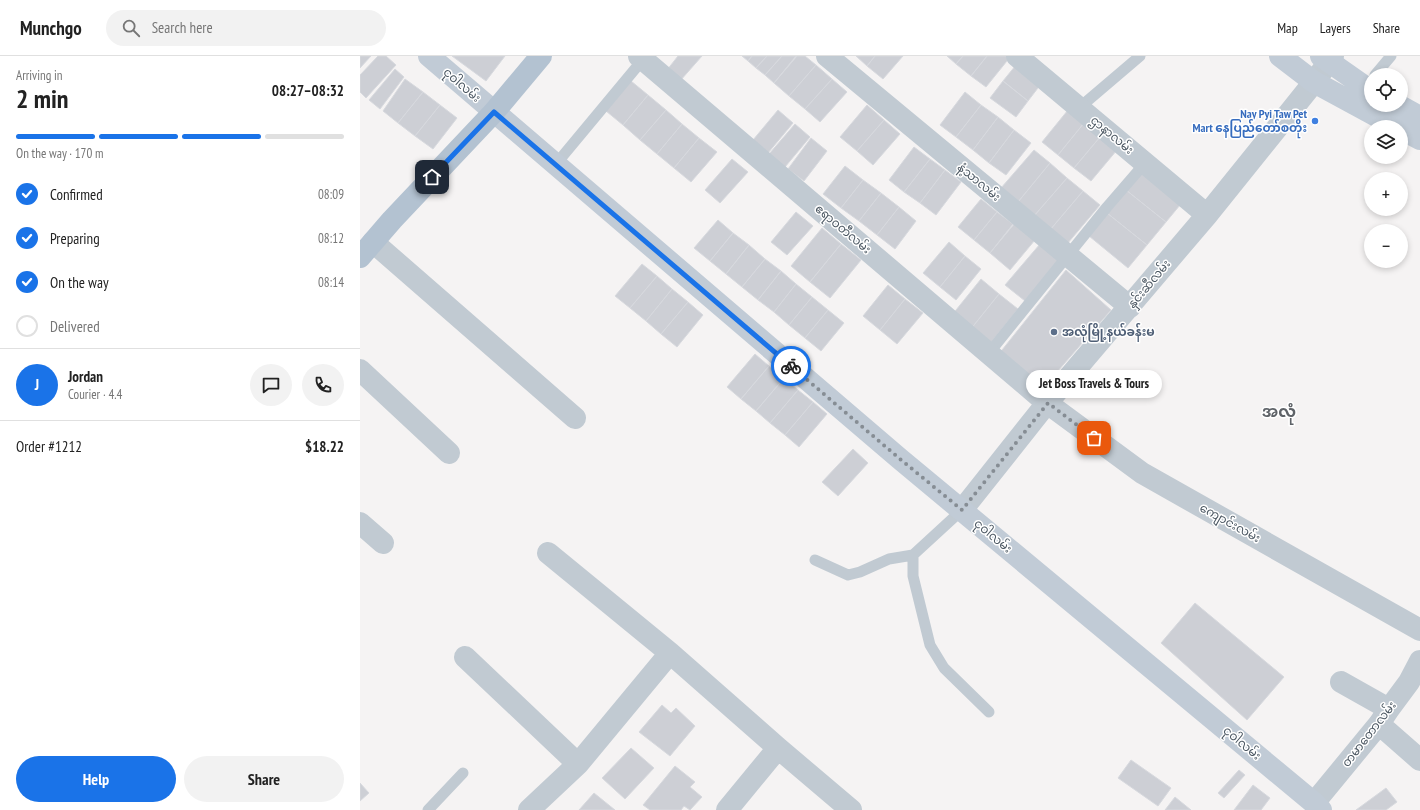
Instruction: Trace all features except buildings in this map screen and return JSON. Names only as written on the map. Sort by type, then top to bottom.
[{"type":"main road","points":[[364,249],[494,112],[541,56]]},
{"type":"street","name":"ငုဝါလမ်း","points":[[429,56],[900,459],[1318,806]]},
{"type":"street","name":"နံ့သာလမ်း","points":[[827,56],[1130,307]]},
{"type":"street","name":"ဌာနာလမ်း","points":[[1017,56],[1208,215]]},
{"type":"street","points":[[1280,56],[1314,82],[1383,120]]},
{"type":"street","name":"ဧရာဝတီလမ်း","points":[[642,57],[1048,403]]},
{"type":"street","points":[[1328,58],[1364,79]]},
{"type":"street","name":"နှင်းဆီလမ်း","points":[[962,510],[1048,403],[1208,215],[1314,82],[1328,58]]},
{"type":"street","points":[[1408,110],[1420,117]]},
{"type":"street","points":[[1408,133],[1420,139]]},
{"type":"street","points":[[364,249],[575,418]]},
{"type":"street","points":[[360,370],[448,454]]},
{"type":"street","name":"ကျောင်းလမ်း","points":[[1048,403],[1142,473],[1420,630]]},
{"type":"street","points":[[360,523],[383,543]]},
{"type":"street","points":[[548,553],[670,653],[851,810]]},
{"type":"street","points":[[529,810],[578,764],[670,653]]},
{"type":"street","points":[[465,657],[578,764]]},
{"type":"street","name":"တမာတောလမ်း","points":[[1318,806],[1409,682],[1420,661]]},
{"type":"street","points":[[1341,682],[1384,717],[1420,760]]},
{"type":"street","points":[[727,810],[778,748]]},
{"type":"lane","points":[[1079,108],[1140,56]]},
{"type":"lane","points":[[1382,68],[1391,56]]},
{"type":"lane","points":[[556,164],[642,57]]},
{"type":"lane","points":[[989,353],[1145,163]]},
{"type":"lane","points":[[815,560],[848,576],[888,559],[913,554],[962,510]]},
{"type":"lane","points":[[913,554],[913,576],[930,645],[944,668],[989,712]]},
{"type":"lane","points":[[428,810],[463,773]]},
{"type":"way so far","points":[[791,366],[962,510],[1048,403],[1094,438]]},
{"type":"place","name":"Nay Pyi Taw Pet Mart နေပြည်တော်စတိုး","points":[[1315,121]]},
{"type":"place","name":"အလုံမြို့နယ်ခန်းမ","points":[[1054,332]]},
{"type":"place","name":"Jet Boss Travels & Tours","points":[[1094,438]]},
{"type":"district","name":"အလုံ","points":[[1279,411]]},
{"type":"route","points":[[432,177],[494,112],[791,366]]}]
